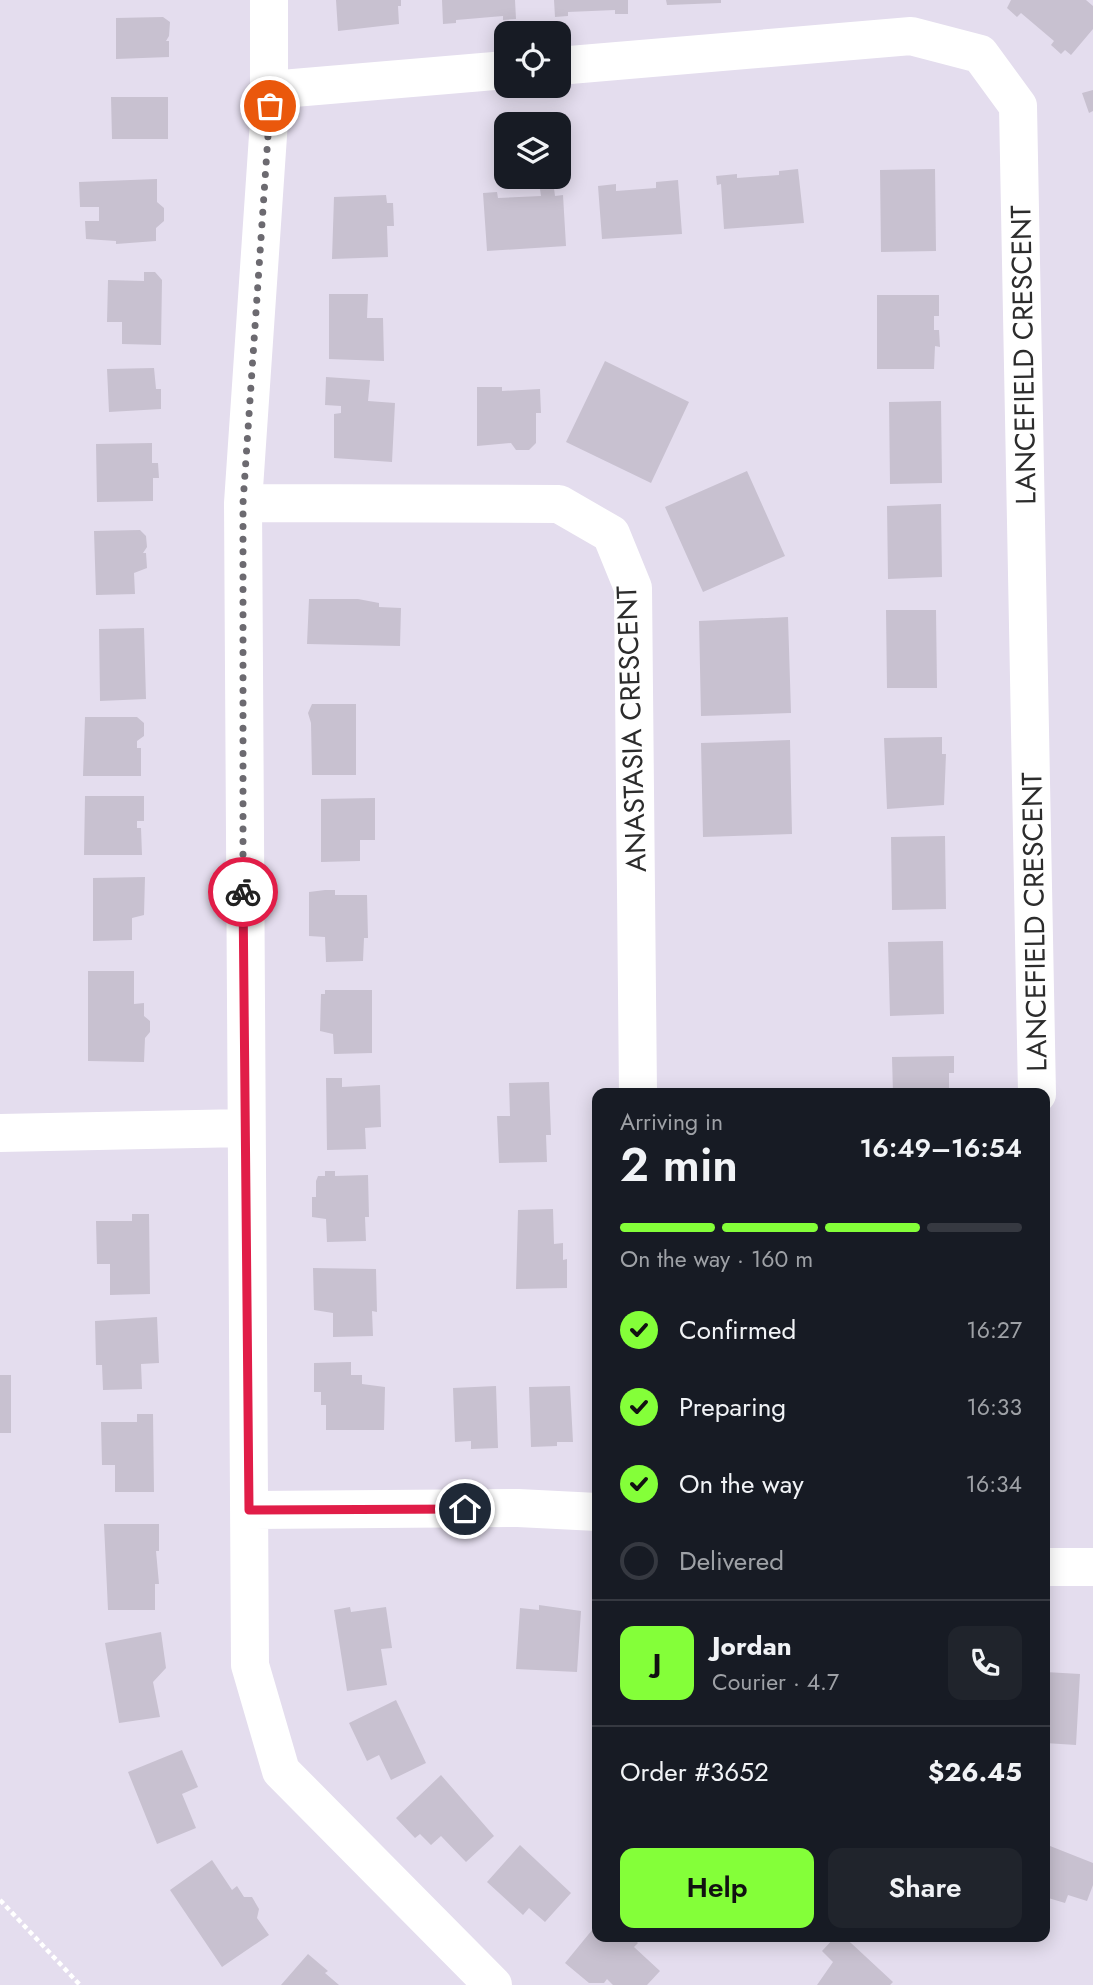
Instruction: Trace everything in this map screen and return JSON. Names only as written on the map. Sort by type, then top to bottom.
[{"type":"street","points":[[269,0],[270,90],[243,503],[250,1665],[281,1771],[493,1985]]},
{"type":"street","name":"LANCEFIELD CRESCENT","points":[[571,65],[911,36],[980,54],[1018,106],[1037,1088]]},
{"type":"street","points":[[270,90],[494,71]]},
{"type":"street","name":"ANASTASIA CRESCENT","points":[[243,503],[559,504],[611,534],[632,588],[638,1088]]},
{"type":"street","points":[[0,1133],[245,1128]]},
{"type":"street","points":[[249,1510],[518,1508],[592,1511]]},
{"type":"street","points":[[1050,1567],[1093,1567]]},
{"type":"path","points":[[0,1900],[80,1985]]},
{"type":"building","points":[[336,0],[401,0],[401,6],[398,6],[399,24],[338,31]]},
{"type":"building","points":[[442,0],[515,0],[516,19],[503,20],[503,16],[456,20],[456,23],[443,24]]},
{"type":"building","points":[[554,0],[628,0],[628,14],[615,14],[615,10],[568,12],[568,16],[555,17]]},
{"type":"building","points":[[666,0],[721,0],[721,3],[667,5]]},
{"type":"building","points":[[1011,0],[1086,0],[1093,6],[1093,29],[1071,55],[1065,50],[1061,54],[1051,45],[1054,41],[1021,13],[1017,17],[1007,8]]},
{"type":"building","points":[[163,17],[170,22],[166,41],[169,41],[169,57],[116,59],[116,18]]},
{"type":"building","points":[[1093,90],[1093,111],[1089,113],[1082,93]]},
{"type":"building","points":[[111,97],[168,97],[168,139],[112,139]]},
{"type":"building","points":[[798,169],[804,223],[724,229],[721,184],[717,185],[716,176],[737,174],[737,178],[779,175],[779,171]]},
{"type":"building","points":[[935,169],[936,251],[881,252],[880,170]]},
{"type":"building","points":[[157,179],[157,202],[164,208],[164,221],[156,228],[156,241],[116,244],[116,241],[86,239],[85,221],[99,221],[99,207],[80,207],[79,182]]},
{"type":"building","points":[[678,180],[682,234],[602,239],[598,186],[616,184],[616,191],[656,188],[656,182]]},
{"type":"building","points":[[540,189],[554,189],[555,196],[563,195],[566,246],[487,251],[483,193],[497,192],[498,198],[541,196]]},
{"type":"building","points":[[386,195],[387,203],[393,203],[394,226],[387,226],[388,257],[332,259],[334,197]]},
{"type":"building","points":[[144,272],[155,272],[162,280],[161,345],[122,344],[122,322],[107,322],[108,280],[144,281]]},
{"type":"building","points":[[329,294],[368,294],[367,318],[383,318],[384,361],[329,359]]},
{"type":"building","points":[[877,295],[939,295],[939,316],[934,316],[934,330],[939,330],[940,347],[935,346],[934,369],[877,369]]},
{"type":"building","points":[[605,361],[689,402],[651,483],[566,442]]},
{"type":"building","points":[[154,368],[156,389],[161,389],[161,409],[109,412],[107,369]]},
{"type":"building","points":[[326,377],[370,380],[368,401],[395,403],[392,462],[334,458],[334,414],[341,413],[341,406],[325,405]]},
{"type":"building","points":[[477,387],[502,387],[502,391],[540,389],[541,413],[536,413],[536,443],[529,450],[516,450],[511,443],[477,446]]},
{"type":"building","points":[[941,401],[942,483],[890,484],[889,402]]},
{"type":"building","points":[[152,443],[152,463],[158,463],[159,478],[153,478],[153,501],[97,502],[96,444]]},
{"type":"building","points":[[747,471],[785,556],[703,592],[665,507]]},
{"type":"building","points":[[941,504],[942,577],[888,579],[887,506]]},
{"type":"building","points":[[140,530],[146,536],[147,547],[143,553],[146,553],[147,568],[134,573],[135,594],[96,595],[94,531]]},
{"type":"building","points":[[309,599],[358,599],[379,603],[379,607],[401,608],[400,646],[307,644]]},
{"type":"building","points":[[886,610],[936,610],[937,688],[887,688]]},
{"type":"building","points":[[788,617],[791,713],[701,716],[699,621]]},
{"type":"building","points":[[144,628],[146,699],[100,701],[99,629]]},
{"type":"building","points":[[312,704],[356,704],[356,775],[312,775],[311,723],[308,713]]},
{"type":"building","points":[[85,717],[137,717],[144,723],[144,736],[137,741],[137,748],[141,748],[141,776],[83,776]]},
{"type":"building","points":[[942,737],[942,754],[946,754],[944,805],[887,809],[884,738]]},
{"type":"building","points":[[790,740],[792,834],[703,837],[701,743]]},
{"type":"building","points":[[85,796],[144,796],[144,821],[137,821],[137,828],[141,828],[142,855],[84,855]]},
{"type":"building","points":[[375,798],[375,840],[360,840],[360,861],[321,862],[321,799]]},
{"type":"building","points":[[945,836],[946,909],[892,910],[891,837]]},
{"type":"building","points":[[145,877],[144,915],[132,918],[132,940],[93,941],[93,878]]},
{"type":"building","points":[[335,890],[335,895],[367,895],[368,938],[364,938],[363,961],[326,962],[325,937],[309,936],[309,892]]},
{"type":"building","points":[[943,941],[944,1014],[890,1016],[888,942]]},
{"type":"building","points":[[88,971],[134,971],[134,1004],[144,1003],[144,1016],[150,1021],[150,1032],[145,1038],[144,1062],[88,1061]]},
{"type":"building","points":[[325,990],[372,990],[372,1053],[334,1054],[333,1034],[320,1031],[321,994],[325,994]]},
{"type":"building","points":[[954,1056],[954,1073],[949,1073],[949,1088],[893,1088],[892,1057]]},
{"type":"building","points":[[326,1078],[342,1078],[342,1087],[380,1085],[381,1127],[365,1128],[366,1149],[327,1150]]},
{"type":"building","points":[[549,1082],[551,1135],[546,1135],[547,1162],[499,1163],[497,1116],[510,1116],[509,1083]]},
{"type":"building","points":[[325,1171],[335,1171],[335,1176],[368,1175],[369,1217],[365,1217],[366,1241],[327,1242],[326,1219],[312,1217],[312,1197],[316,1197],[316,1181],[318,1176],[325,1176]]},
{"type":"building","points":[[553,1209],[554,1244],[563,1243],[563,1260],[567,1259],[567,1288],[516,1289],[518,1210]]},
{"type":"building","points":[[132,1214],[149,1214],[150,1294],[110,1295],[110,1264],[97,1264],[96,1221],[132,1221]]},
{"type":"building","points":[[313,1268],[376,1269],[377,1312],[372,1311],[373,1336],[333,1337],[333,1313],[314,1310]]},
{"type":"building","points":[[157,1317],[159,1363],[141,1364],[142,1389],[103,1390],[102,1365],[96,1365],[95,1321]]},
{"type":"building","points":[[351,1362],[351,1375],[362,1375],[362,1384],[385,1387],[384,1430],[326,1430],[326,1405],[321,1405],[321,1392],[314,1392],[314,1363]]},
{"type":"building","points":[[0,1375],[11,1375],[11,1433],[0,1433]]},
{"type":"building","points":[[496,1386],[498,1448],[471,1449],[471,1441],[455,1442],[453,1388]]},
{"type":"building","points":[[570,1386],[573,1442],[531,1447],[529,1387]]},
{"type":"building","points":[[137,1414],[153,1414],[154,1492],[115,1492],[115,1465],[102,1465],[101,1422],[137,1422]]},
{"type":"building","points":[[104,1524],[159,1524],[159,1551],[156,1551],[159,1584],[155,1584],[155,1610],[108,1610]]},
{"type":"building","points":[[539,1605],[581,1611],[577,1672],[516,1669],[520,1608],[539,1610]]},
{"type":"building","points":[[350,1607],[351,1612],[386,1607],[392,1648],[381,1649],[387,1685],[347,1691],[334,1610]]},
{"type":"building","points":[[161,1632],[166,1668],[153,1682],[160,1717],[119,1723],[105,1643]]},
{"type":"building","points":[[1050,1672],[1080,1674],[1076,1745],[1050,1743]]},
{"type":"building","points":[[396,1700],[426,1763],[391,1780],[379,1755],[367,1761],[349,1723]]},
{"type":"building","points":[[182,1750],[198,1787],[182,1794],[196,1828],[157,1844],[128,1772]]},
{"type":"building","points":[[441,1775],[494,1836],[466,1862],[441,1836],[431,1845],[420,1834],[415,1838],[396,1818]]},
{"type":"building","points":[[520,1845],[571,1893],[545,1922],[529,1908],[523,1915],[487,1882]]},
{"type":"building","points":[[1050,1846],[1093,1863],[1093,1885],[1087,1901],[1068,1895],[1065,1903],[1050,1898]]},
{"type":"building","points":[[212,1860],[232,1890],[237,1886],[244,1897],[252,1897],[259,1909],[257,1918],[269,1935],[222,1967],[170,1890]]},
{"type":"building","points":[[592,1930],[592,1942],[637,1942],[634,1947],[660,1971],[647,1985],[613,1985],[607,1979],[604,1983],[589,1983],[565,1963]]},
{"type":"building","points":[[830,1942],[850,1942],[893,1982],[890,1985],[817,1985],[833,1962],[822,1951]]},
{"type":"building","points":[[308,1954],[328,1971],[325,1973],[339,1985],[281,1985]]},
{"type":"way so far","points":[[243,892],[243,503],[270,106]]},
{"type":"route","points":[[243,892],[249,1510],[465,1509]]}]
